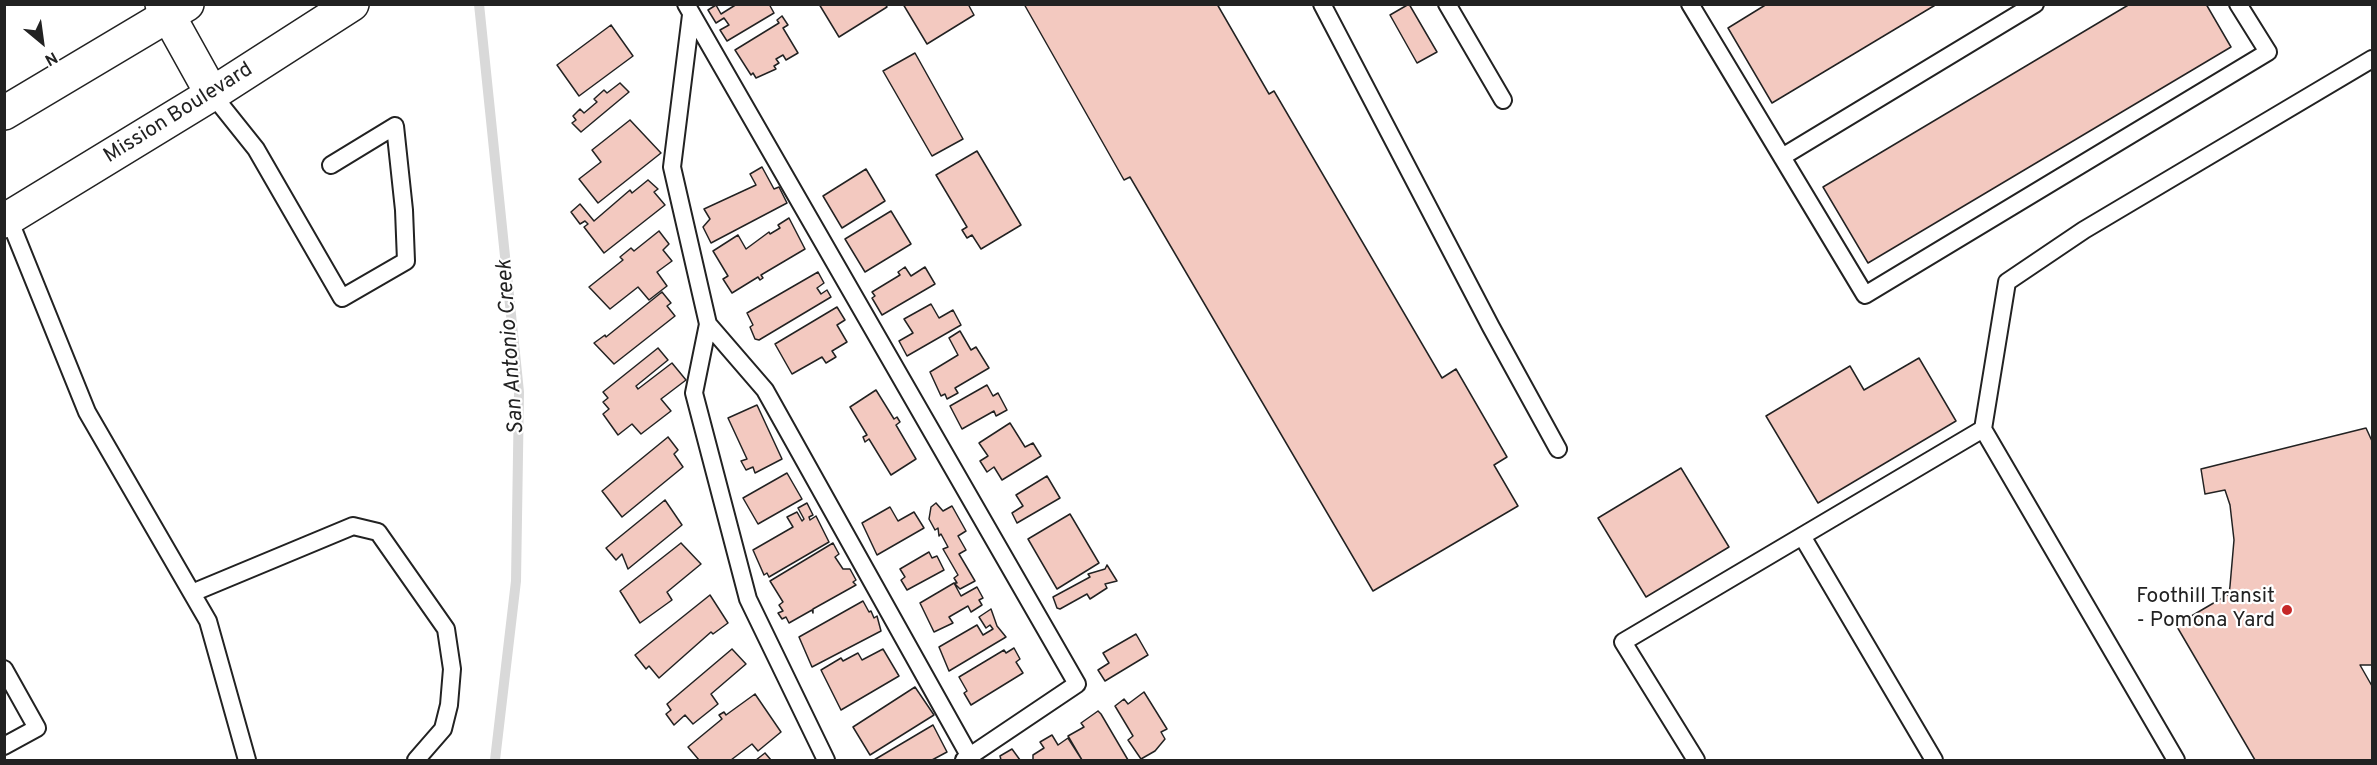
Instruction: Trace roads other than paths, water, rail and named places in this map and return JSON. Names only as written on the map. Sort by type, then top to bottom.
[{"type":"main road","name":"Mission Boulevard","points":[[7,220],[212,94],[352,4]]},
{"type":"main road","points":[[4,113],[172,8],[212,94]]},
{"type":"lane","points":[[1322,4],[1491,327],[1558,449]]},
{"type":"lane","points":[[1447,4],[1503,100]]},
{"type":"lane","points":[[1690,4],[1865,295],[2268,51],[2238,4]]},
{"type":"lane","points":[[1782,157],[2035,4]]},
{"type":"lane","points":[[689,10],[1077,684],[967,759],[765,390],[708,324]]},
{"type":"lane","points":[[689,10],[672,167],[708,324],[694,393],[748,599],[826,760]]},
{"type":"lane","points":[[2176,760],[1983,429],[2007,282],[2084,230],[2373,59]]},
{"type":"lane","points":[[212,94],[256,150],[342,297],[406,261],[404,210],[395,126],[331,165]]},
{"type":"lane","points":[[7,220],[87,412],[208,621],[247,760]]},
{"type":"lane","points":[[1696,760],[1623,642],[1983,429]]},
{"type":"lane","points":[[192,593],[353,526],[378,532],[446,629],[452,669],[449,705],[443,729],[416,760]]},
{"type":"lane","points":[[1802,536],[1934,760]]},
{"type":"lane","points":[[4,669],[37,728],[4,746]]},
{"type":"waterway","name":"San Antonio Creek","points":[[479,4],[519,392],[516,581],[495,760]]},
{"type":"place","name":"Foothill Transit - Pomona Yard","points":[[2287,610]]}]
